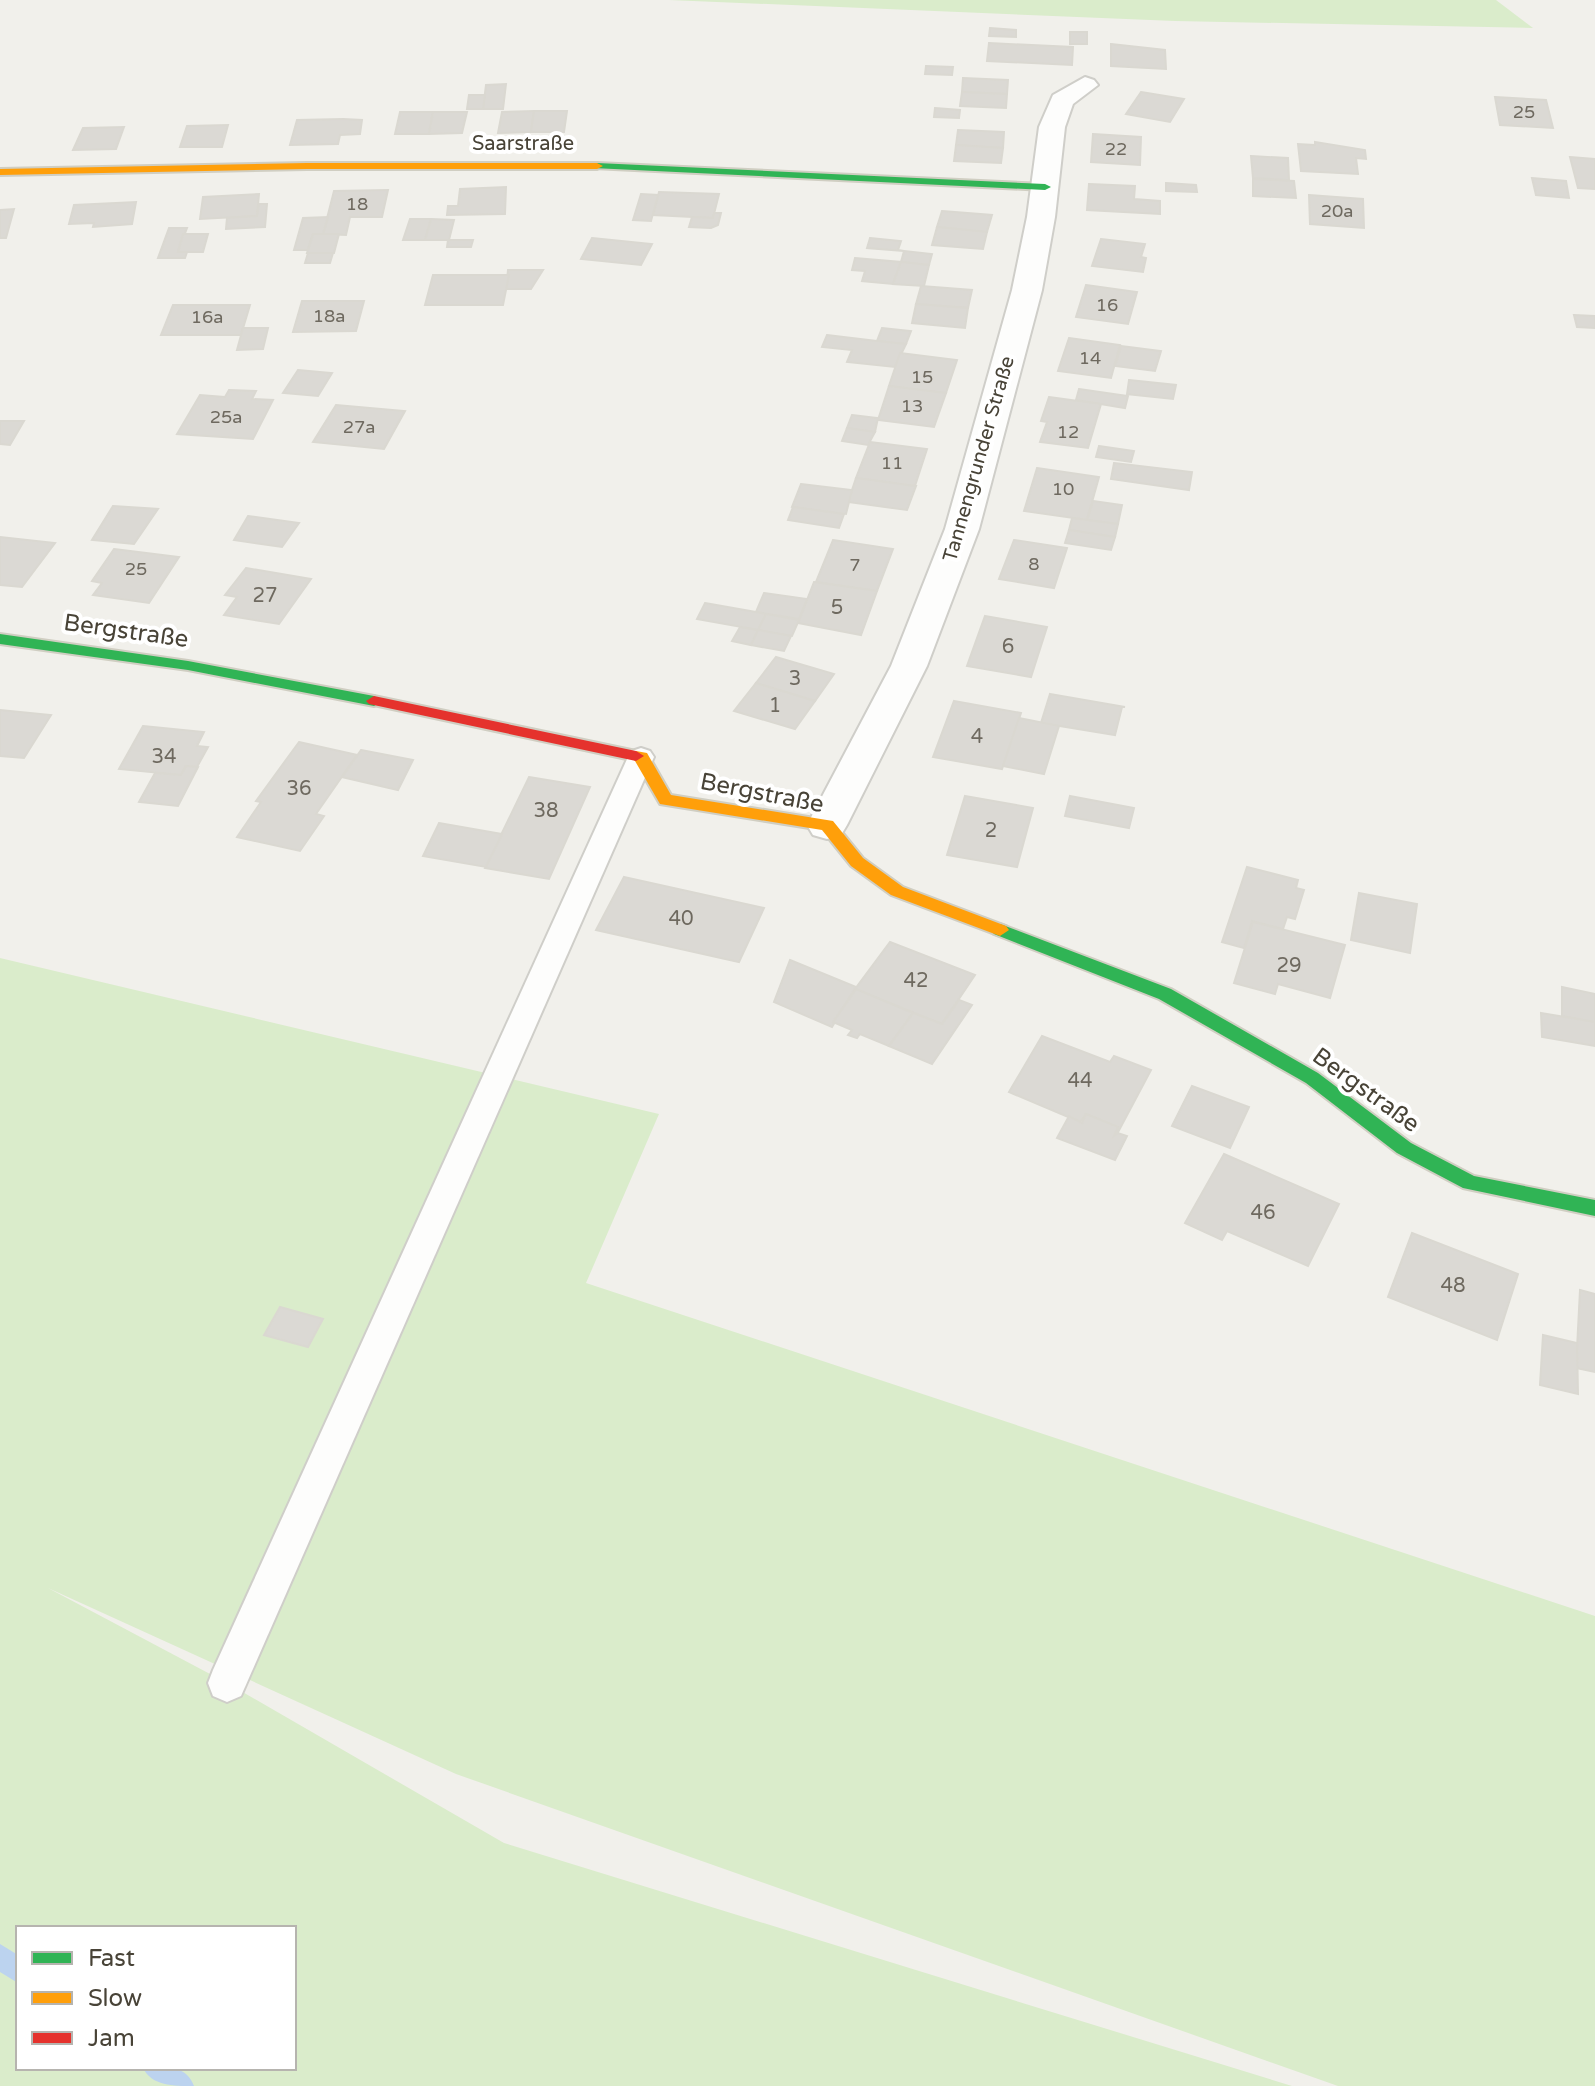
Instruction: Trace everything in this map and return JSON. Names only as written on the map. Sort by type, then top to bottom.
[{"type":"street","name":"Tannengrunder Straße","points":[[827,825],[909,666],[962,529],[1027,290],[1052,127],[1062,100],[1085,85]]},
{"type":"street","name":"Saarstraße","points":[[0,172],[307,166],[587,166],[1045,187]]},
{"type":"street","name":"Bergstraße","points":[[0,639],[153,658],[281,680],[460,721],[641,757],[666,800],[827,825],[857,862],[897,891],[1165,994],[1312,1078],[1404,1148],[1470,1183],[1595,1208]]},
{"type":"lane","points":[[227,1683],[641,757]]},
{"type":"green space","points":[[669,0],[1496,0],[1533,28],[1175,21]]},
{"type":"green space","points":[[0,958],[659,1114],[586,1283],[1595,1616],[1595,2086],[1338,2086],[456,1774],[48,1588],[227,1683],[504,1843],[1292,2086],[0,2086]]},
{"type":"building","points":[[990,28],[1016,30],[1016,37],[989,36]]},
{"type":"building","points":[[1070,32],[1087,32],[1087,44],[1070,44]]},
{"type":"building","points":[[989,43],[1073,47],[1072,65],[987,61]]},
{"type":"building","points":[[1111,44],[1165,50],[1166,69],[1111,66]]},
{"type":"building","points":[[926,66],[953,67],[952,75],[925,74]]},
{"type":"building","points":[[963,78],[1008,80],[1007,94],[962,92]]},
{"type":"building","points":[[506,84],[503,109],[483,109],[486,85]]},
{"type":"building","points":[[962,92],[1007,94],[1006,108],[960,106]]},
{"type":"building","points":[[1141,92],[1184,99],[1170,122],[1126,114]]},
{"type":"building","points":[[469,95],[485,95],[483,109],[467,109]]},
{"type":"building","points":[[1495,97],[1546,100],[1553,128],[1500,125]]},
{"type":"building","points":[[935,108],[960,110],[959,118],[934,117]]},
{"type":"building","points":[[534,111],[531,132],[498,133],[502,112]]},
{"type":"building","points":[[534,111],[567,111],[564,132],[531,132]]},
{"type":"building","points":[[400,112],[433,112],[429,134],[395,134]]},
{"type":"building","points":[[433,112],[467,112],[462,133],[429,134]]},
{"type":"building","points":[[297,120],[362,120],[360,134],[340,135],[338,144],[290,145]]},
{"type":"building","points":[[228,125],[222,147],[180,147],[187,126]]},
{"type":"building","points":[[124,127],[116,149],[73,150],[83,128]]},
{"type":"building","points":[[958,130],[1004,132],[1003,148],[956,145]]},
{"type":"building","points":[[1093,134],[1141,137],[1140,165],[1091,162]]},
{"type":"building","points":[[1315,142],[1365,150],[1366,159],[1356,158],[1358,174],[1301,171],[1298,144],[1315,145]]},
{"type":"building","points":[[956,145],[1003,148],[1001,163],[954,161]]},
{"type":"building","points":[[1251,156],[1288,158],[1289,180],[1253,178]]},
{"type":"building","points":[[1570,157],[1595,159],[1595,189],[1578,188]]},
{"type":"building","points":[[1532,178],[1566,181],[1569,198],[1536,195]]},
{"type":"building","points":[[1253,179],[1294,181],[1296,198],[1253,196]]},
{"type":"building","points":[[1166,183],[1196,185],[1197,192],[1166,191]]},
{"type":"building","points":[[1089,184],[1135,186],[1134,199],[1160,201],[1160,214],[1087,210]]},
{"type":"building","points":[[506,187],[505,214],[447,215],[448,206],[458,206],[460,189]]},
{"type":"building","points":[[388,190],[382,217],[350,217],[346,235],[323,234],[334,191]]},
{"type":"building","points":[[659,192],[719,194],[713,218],[653,215]]},
{"type":"building","points":[[259,194],[257,216],[200,219],[203,197]]},
{"type":"building","points":[[641,194],[658,195],[651,221],[633,220]]},
{"type":"building","points":[[1309,195],[1363,199],[1364,228],[1310,224]]},
{"type":"building","points":[[136,202],[132,224],[93,227],[94,223],[69,224],[74,205]]},
{"type":"building","points":[[259,204],[267,204],[265,227],[226,229],[227,218],[257,216]]},
{"type":"building","points":[[14,209],[6,238],[0,238],[0,210]]},
{"type":"building","points":[[942,211],[992,215],[987,232],[937,227]]},
{"type":"building","points":[[714,213],[721,213],[718,225],[711,228],[689,227],[692,217],[713,218]]},
{"type":"building","points":[[328,217],[323,234],[313,234],[308,250],[294,250],[303,218]]},
{"type":"building","points":[[410,219],[431,219],[425,240],[403,240]]},
{"type":"building","points":[[431,219],[454,220],[449,240],[425,240]]},
{"type":"building","points":[[937,227],[987,232],[983,249],[932,245]]},
{"type":"building","points":[[169,228],[187,228],[178,252],[187,252],[185,258],[158,258]]},
{"type":"building","points":[[183,234],[208,234],[203,252],[178,252]]},
{"type":"building","points":[[313,234],[339,234],[334,253],[307,253]]},
{"type":"building","points":[[592,238],[652,244],[641,265],[581,259]]},
{"type":"building","points":[[870,238],[901,241],[898,250],[904,251],[867,248]]},
{"type":"building","points":[[1101,239],[1145,244],[1141,257],[1146,258],[1143,272],[1092,266]]},
{"type":"building","points":[[448,240],[473,240],[471,247],[447,247]]},
{"type":"building","points":[[904,251],[932,254],[929,265],[901,262]]},
{"type":"building","points":[[308,253],[333,253],[330,263],[305,263]]},
{"type":"building","points":[[855,258],[901,262],[893,284],[862,281],[865,271],[852,270]]},
{"type":"building","points":[[901,262],[929,265],[924,286],[893,284]]},
{"type":"building","points":[[508,270],[543,270],[531,289],[506,289]]},
{"type":"building","points":[[433,275],[509,275],[503,305],[425,305]]},
{"type":"building","points":[[1086,285],[1137,292],[1128,324],[1076,317]]},
{"type":"building","points":[[921,286],[972,290],[968,308],[916,304]]},
{"type":"building","points":[[302,301],[364,301],[356,331],[293,332]]},
{"type":"building","points":[[916,304],[968,308],[965,328],[912,323]]},
{"type":"building","points":[[173,305],[250,305],[241,335],[161,335]]},
{"type":"building","points":[[1574,315],[1595,316],[1595,328],[1577,327]]},
{"type":"building","points":[[243,328],[268,328],[263,349],[237,350]]},
{"type":"building","points":[[882,328],[911,331],[906,344],[877,341]]},
{"type":"building","points":[[827,335],[906,344],[895,367],[847,362],[852,350],[822,347]]},
{"type":"building","points":[[1069,338],[1120,345],[1111,378],[1058,371]]},
{"type":"building","points":[[1121,346],[1161,351],[1155,371],[1115,366]]},
{"type":"building","points":[[900,353],[957,360],[946,393],[889,386]]},
{"type":"building","points":[[298,370],[332,373],[318,396],[283,393]]},
{"type":"building","points":[[1129,380],[1176,385],[1173,399],[1127,394]]},
{"type":"building","points":[[889,386],[946,393],[934,427],[878,420]]},
{"type":"building","points":[[1079,389],[1128,396],[1125,408],[1076,400]]},
{"type":"building","points":[[229,390],[256,391],[252,399],[273,400],[253,439],[177,434],[200,395],[225,397]]},
{"type":"building","points":[[1049,397],[1101,404],[1088,448],[1040,442],[1047,422],[1041,421]]},
{"type":"building","points":[[336,405],[405,411],[384,449],[313,442]]},
{"type":"building","points":[[852,415],[878,418],[875,432],[847,428]]},
{"type":"building","points":[[0,421],[24,421],[10,445],[0,444]]},
{"type":"building","points":[[847,428],[875,432],[868,445],[842,441]]},
{"type":"building","points":[[870,442],[927,449],[915,486],[856,478]]},
{"type":"building","points":[[1099,446],[1134,451],[1131,462],[1096,457]]},
{"type":"building","points":[[1114,463],[1192,472],[1189,490],[1111,479]]},
{"type":"building","points":[[1037,468],[1099,477],[1087,520],[1024,511]]},
{"type":"building","points":[[856,478],[916,486],[907,510],[848,502]]},
{"type":"building","points":[[801,484],[852,490],[846,514],[792,507]]},
{"type":"building","points":[[1093,501],[1122,505],[1118,524],[1087,520]]},
{"type":"building","points":[[113,506],[158,509],[134,544],[92,540]]},
{"type":"building","points":[[793,507],[844,514],[839,528],[788,520]]},
{"type":"building","points":[[248,516],[299,523],[282,547],[234,540]]},
{"type":"building","points":[[1072,518],[1118,524],[1115,537],[1069,530]]},
{"type":"building","points":[[1069,530],[1115,537],[1111,550],[1065,543]]},
{"type":"building","points":[[0,537],[55,543],[22,587],[0,585]]},
{"type":"building","points":[[833,540],[893,549],[877,591],[816,582]]},
{"type":"building","points":[[1014,540],[1067,548],[1054,588],[999,579]]},
{"type":"building","points":[[114,549],[179,557],[149,603],[93,595],[102,583],[92,581]]},
{"type":"building","points":[[246,568],[311,579],[279,624],[224,615],[237,597],[225,595]]},
{"type":"building","points":[[814,582],[877,591],[861,635],[798,623]]},
{"type":"building","points":[[764,593],[807,599],[799,619],[756,612]]},
{"type":"building","points":[[705,603],[766,614],[758,630],[697,619]]},
{"type":"building","points":[[766,614],[799,620],[792,636],[758,630]]},
{"type":"building","points":[[985,616],[1047,627],[1031,677],[967,666]]},
{"type":"building","points":[[740,627],[758,630],[751,645],[732,641]]},
{"type":"building","points":[[758,630],[791,636],[784,651],[751,645]]},
{"type":"building","points":[[776,657],[834,674],[815,701],[756,683]]},
{"type":"building","points":[[756,683],[815,701],[795,729],[734,711]]},
{"type":"building","points":[[1050,694],[1125,707],[1122,707],[1115,735],[1041,723]]},
{"type":"building","points":[[954,701],[1021,713],[1002,769],[933,757]]},
{"type":"building","points":[[0,710],[51,715],[24,758],[0,756]]},
{"type":"building","points":[[1019,718],[1059,726],[1044,774],[1003,766]]},
{"type":"building","points":[[143,726],[204,732],[197,746],[208,747],[197,767],[186,766],[181,775],[119,769]]},
{"type":"building","points":[[299,742],[357,755],[316,814],[324,816],[300,851],[237,837],[261,802],[256,801]]},
{"type":"building","points":[[361,750],[413,760],[398,790],[342,777]]},
{"type":"building","points":[[186,766],[198,767],[178,806],[139,802],[155,773],[181,775]]},
{"type":"building","points":[[529,777],[590,787],[549,879],[485,868]]},
{"type":"building","points":[[965,796],[1033,808],[1017,867],[947,855]]},
{"type":"building","points":[[1070,796],[1134,808],[1129,828],[1065,816]]},
{"type":"building","points":[[439,823],[502,834],[486,867],[423,856]]},
{"type":"building","points":[[1247,867],[1298,880],[1296,888],[1304,890],[1295,919],[1287,917],[1283,929],[1252,921],[1244,948],[1222,942]]},
{"type":"building","points":[[624,877],[764,908],[739,962],[596,930]]},
{"type":"building","points":[[1359,893],[1417,904],[1410,953],[1351,940]]},
{"type":"building","points":[[1253,922],[1345,945],[1330,998],[1278,984],[1275,994],[1234,983]]},
{"type":"building","points":[[890,942],[975,975],[942,1024],[855,989]]},
{"type":"building","points":[[790,960],[856,987],[832,1027],[774,1002]]},
{"type":"building","points":[[1562,987],[1595,994],[1595,1022],[1562,1016]]},
{"type":"building","points":[[856,989],[913,1013],[889,1046],[860,1034],[857,1038],[848,1035],[852,1030],[833,1022]]},
{"type":"building","points":[[959,1000],[972,1005],[932,1064],[889,1046],[913,1013],[942,1024]]},
{"type":"building","points":[[1541,1013],[1595,1022],[1595,1046],[1542,1037]]},
{"type":"building","points":[[1042,1036],[1110,1062],[1114,1056],[1151,1070],[1116,1136],[1118,1127],[1086,1114],[1080,1122],[1009,1092]]},
{"type":"building","points":[[1192,1086],[1249,1107],[1230,1148],[1172,1126]]},
{"type":"building","points":[[1086,1114],[1118,1127],[1114,1136],[1118,1133],[1127,1136],[1115,1160],[1057,1138],[1069,1116],[1082,1123]]},
{"type":"building","points":[[1224,1154],[1339,1204],[1308,1266],[1227,1231],[1222,1240],[1185,1223]]},
{"type":"building","points":[[1412,1233],[1518,1274],[1497,1340],[1388,1297]]},
{"type":"building","points":[[1580,1290],[1595,1294],[1595,1372],[1576,1368]]},
{"type":"building","points":[[280,1307],[323,1319],[308,1347],[264,1335]]},
{"type":"building","points":[[1543,1335],[1577,1343],[1578,1394],[1540,1385]]},
{"type":"waterway","points":[[0,1957],[16,1969]]},
{"type":"waterway","points":[[159,2070],[181,2086]]},
{"type":"traffic: fast","points":[[597,166],[1045,187]]},
{"type":"traffic: fast","points":[[0,639],[188,666],[374,701]]},
{"type":"traffic: fast","points":[[1000,930],[1165,994],[1312,1078],[1404,1148],[1470,1183],[1595,1208]]},
{"type":"traffic: slow","points":[[0,172],[307,166],[597,166]]},
{"type":"traffic: slow","points":[[636,756],[641,757],[666,800],[827,825],[857,862],[897,891],[1000,930]]},
{"type":"traffic: jam","points":[[374,701],[636,756]]}]
